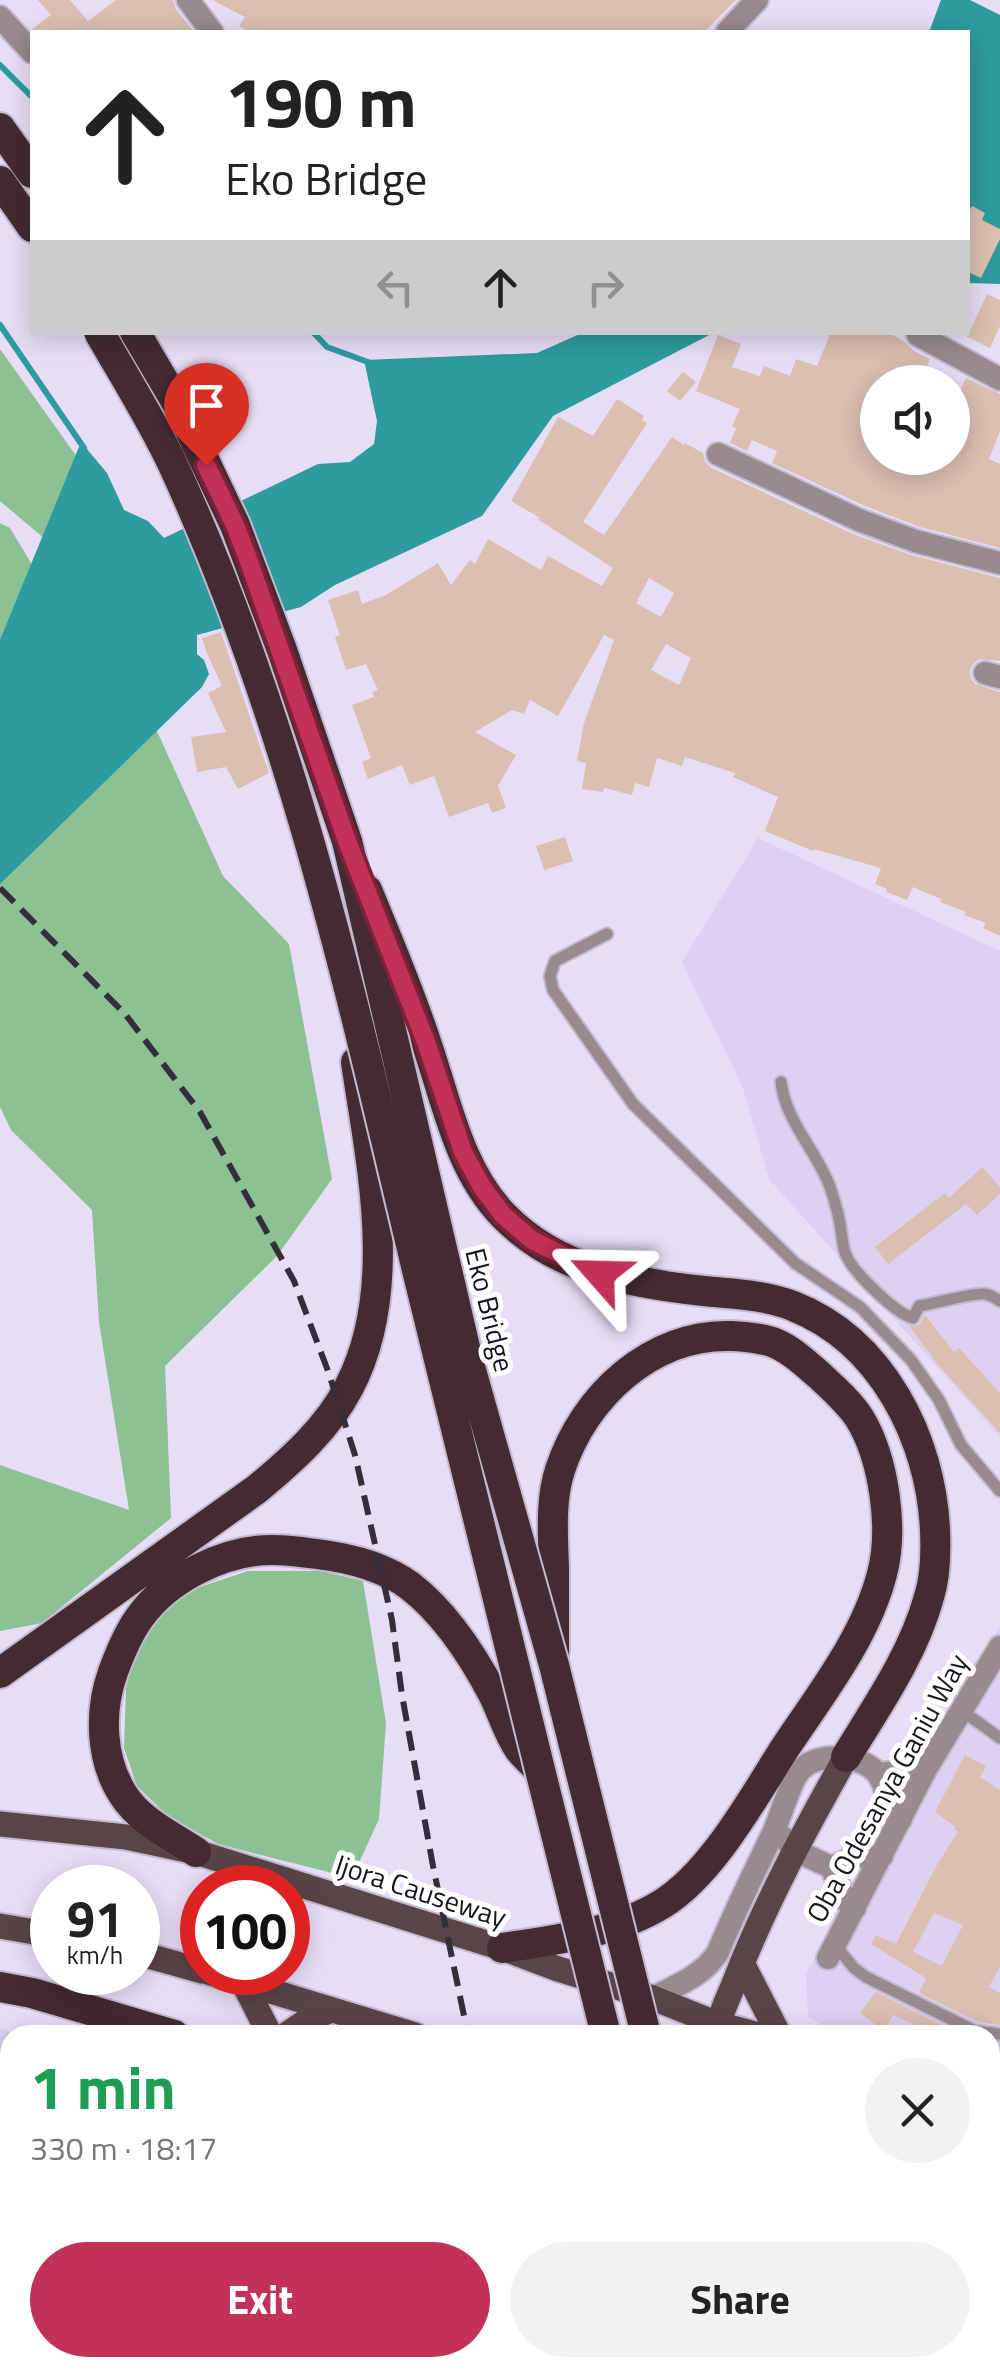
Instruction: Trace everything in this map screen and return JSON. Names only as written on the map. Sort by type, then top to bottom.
[{"type":"highway","points":[[0,128],[30,170]]},
{"type":"highway","points":[[0,181],[30,224]]},
{"type":"highway","points":[[101,335],[171,462],[232,601],[306,825],[603,2025]]},
{"type":"highway","name":"Eko Bridge","points":[[138,335],[178,405],[235,525],[347,841],[467,1356],[554,1664],[644,2025]]},
{"type":"highway","points":[[347,841],[426,1042],[463,1152],[503,1215],[532,1240],[600,1274],[792,1305],[821,1320],[856,1346],[882,1375],[902,1408],[930,1481],[934,1575],[918,1630],[846,1758]]},
{"type":"highway","points":[[0,1673],[257,1489],[296,1457],[325,1424],[349,1387],[365,1346],[378,1258],[375,1203],[340,950]]},
{"type":"highway","points":[[502,1948],[562,1939],[626,1922],[662,1904],[689,1883],[748,1807],[849,1650],[870,1610],[884,1570],[888,1530],[886,1497],[877,1459],[860,1419],[800,1358],[776,1343],[746,1337],[682,1341],[648,1356],[597,1400],[573,1436],[558,1474],[554,1508],[554,1664]]},
{"type":"highway","points":[[196,1852],[147,1819],[124,1796],[106,1750],[103,1717],[107,1688],[122,1648],[140,1617],[164,1590],[229,1557],[268,1550],[347,1558],[380,1569],[410,1586],[442,1618],[466,1650],[493,1694],[519,1749],[540,1772]]},
{"type":"highway","points":[[0,1987],[140,2025]]},
{"type":"main road","points":[[720,2025],[742,1964],[794,1850],[846,1758]]},
{"type":"main road","name":"Ijora Causeway","points":[[0,1824],[126,1837],[196,1852],[653,1998],[708,2025]]},
{"type":"main road","points":[[0,1926],[30,1931]]},
{"type":"main road","points":[[742,1964],[774,2025]]},
{"type":"main road","points":[[250,1995],[265,2025]]},
{"type":"main road","points":[[284,1995],[381,2025]]},
{"type":"main road","points":[[301,2025],[331,2010]]},
{"type":"street","points":[[188,0],[210,30]]},
{"type":"street","points":[[729,30],[757,0]]},
{"type":"street","points":[[0,17],[30,50]]},
{"type":"street","points":[[920,335],[1000,379]]},
{"type":"street","points":[[718,454],[859,520],[915,541],[1000,564]]},
{"type":"street","name":"Oba Odesanya Ganiu Way","points":[[832,1951],[926,1769],[1000,1647]]},
{"type":"street","points":[[653,1998],[689,1980],[711,1963],[798,1773],[807,1766],[821,1760],[846,1758],[863,1763],[879,1774],[893,1816],[901,1820]]},
{"type":"street","points":[[879,1774],[926,1769]]},
{"type":"street","points":[[776,1827],[794,1850],[831,1867],[845,1900],[856,1908]]},
{"type":"street","points":[[831,1867],[847,1859],[882,1856]]},
{"type":"lane","points":[[607,934],[555,960],[550,976],[553,990],[633,1104],[795,1263],[860,1307],[911,1360],[939,1400],[962,1446],[1000,1490]]},
{"type":"lane","points":[[781,1082],[791,1119],[828,1181],[846,1255],[898,1312],[912,1318],[919,1306],[974,1293],[1000,1301]]},
{"type":"lane","points":[[961,1710],[1000,1738]]},
{"type":"lane","points":[[832,1951],[866,1977],[963,2025]]},
{"type":"shaded area","points":[[941,0],[970,0],[1000,15],[1000,284],[970,283],[970,30],[930,30]]},
{"type":"shaded area","points":[[578,335],[709,335],[553,416],[482,516],[335,585],[301,607],[197,635],[197,654],[209,674],[202,687],[0,884],[0,640],[81,442],[107,473],[124,510],[148,521],[164,538],[318,464],[350,462],[374,444],[377,421],[364,360],[537,353]]},
{"type":"shaded area","points":[[0,349],[77,457],[58,550],[0,501]]},
{"type":"shaded area","points":[[0,523],[10,528],[34,568],[0,717]]},
{"type":"shaded area","points":[[156,729],[223,876],[289,944],[332,1179],[277,1256],[165,1366],[171,1518],[42,1623],[0,1631],[0,1465],[129,1510],[99,1322],[92,1210],[11,1130],[0,1107],[0,865]]},
{"type":"shaded area","points":[[758,838],[1000,951],[1000,1437],[769,1179],[743,1088],[682,962]]},
{"type":"shaded area","points":[[248,1571],[321,1571],[363,1581],[386,1723],[379,1819],[352,1878],[218,1844],[168,1816],[137,1786],[124,1748],[131,1663],[153,1625],[185,1592]]},
{"type":"shaded area","points":[[1000,1626],[1000,2025],[822,2025],[808,2016],[806,1975]]},
{"type":"building","points":[[38,0],[70,0],[88,21],[116,0],[173,0],[192,30],[33,30],[51,15]]},
{"type":"building","points":[[212,0],[736,0],[706,30],[246,30],[239,26],[245,17]]},
{"type":"building","points":[[972,206],[985,213],[982,220],[1000,229],[1000,239],[981,278],[970,273]]},
{"type":"building","points":[[987,294],[1000,300],[1000,326],[990,348],[967,337]]},
{"type":"building","points":[[718,335],[741,344],[732,367],[760,376],[764,366],[790,376],[796,359],[817,366],[830,335],[892,335],[930,359],[928,365],[860,365],[860,475],[970,475],[970,380],[1000,394],[1000,431],[989,459],[1000,464],[1000,548],[920,527],[865,506],[772,463],[777,451],[752,440],[747,451],[730,443],[740,409],[696,391]]},
{"type":"building","points":[[683,372],[696,382],[680,401],[667,391]]},
{"type":"building","points":[[617,399],[644,416],[642,420],[647,423],[583,522],[604,535],[672,437],[703,453],[712,468],[853,534],[911,555],[1000,578],[1000,661],[980,659],[970,670],[975,684],[1000,692],[1000,936],[983,928],[986,923],[913,887],[907,900],[886,892],[887,889],[875,884],[881,868],[813,851],[765,831],[778,797],[733,777],[735,773],[685,757],[682,766],[657,758],[649,787],[635,783],[632,795],[604,788],[603,792],[582,789],[586,763],[577,761],[584,723],[614,640],[604,635],[558,716],[530,700],[524,714],[512,710],[475,732],[516,755],[498,786],[506,808],[492,813],[488,803],[449,817],[434,776],[410,785],[402,765],[368,779],[362,762],[371,758],[352,705],[374,697],[372,692],[378,690],[366,664],[346,670],[328,600],[358,590],[362,604],[386,595],[438,563],[451,585],[470,560],[475,564],[488,539],[541,570],[548,556],[602,586],[613,568],[511,501],[558,417],[593,436]],"holes":[[[649,578],[674,593],[661,617],[636,603]],[[666,644],[691,658],[679,685],[651,670]]]},
{"type":"building","points":[[221,632],[269,773],[238,789],[226,767],[197,772],[191,737],[226,732],[208,693],[222,686],[202,638]]},
{"type":"building","points":[[565,837],[573,861],[544,870],[536,846]]},
{"type":"building","points":[[982,1167],[1000,1187],[1000,1194],[977,1215],[966,1204],[888,1264],[875,1247],[945,1193],[949,1198]]},
{"type":"building","points":[[925,1315],[954,1352],[959,1348],[1000,1393],[1000,1433],[939,1366],[909,1326],[919,1325]]},
{"type":"building","points":[[965,1755],[986,1766],[980,1777],[1000,1790],[1000,1966],[989,1987],[1000,1993],[1000,2025],[978,2022],[919,1993],[926,1978],[871,1944],[876,1935],[896,1944],[958,1832],[935,1812]],"holes":[[[934,1913],[963,1925],[942,1966],[913,1952]]]},
{"type":"building","points":[[876,1992],[942,2025],[915,2025],[893,2015],[887,2025],[876,2025],[860,2013]]},
{"type":"waterway","points":[[0,65],[30,95]]},
{"type":"waterway","points":[[0,325],[84,448]]},
{"type":"waterway","points":[[316,335],[327,347],[368,362]]},
{"type":"railway","points":[[0,888],[125,1014],[200,1112],[294,1281],[355,1455],[392,1620],[433,1866],[466,2025]]},
{"type":"route","points":[[206,465],[247,556],[347,841],[426,1042],[463,1152],[503,1215],[532,1240],[600,1274]]}]
